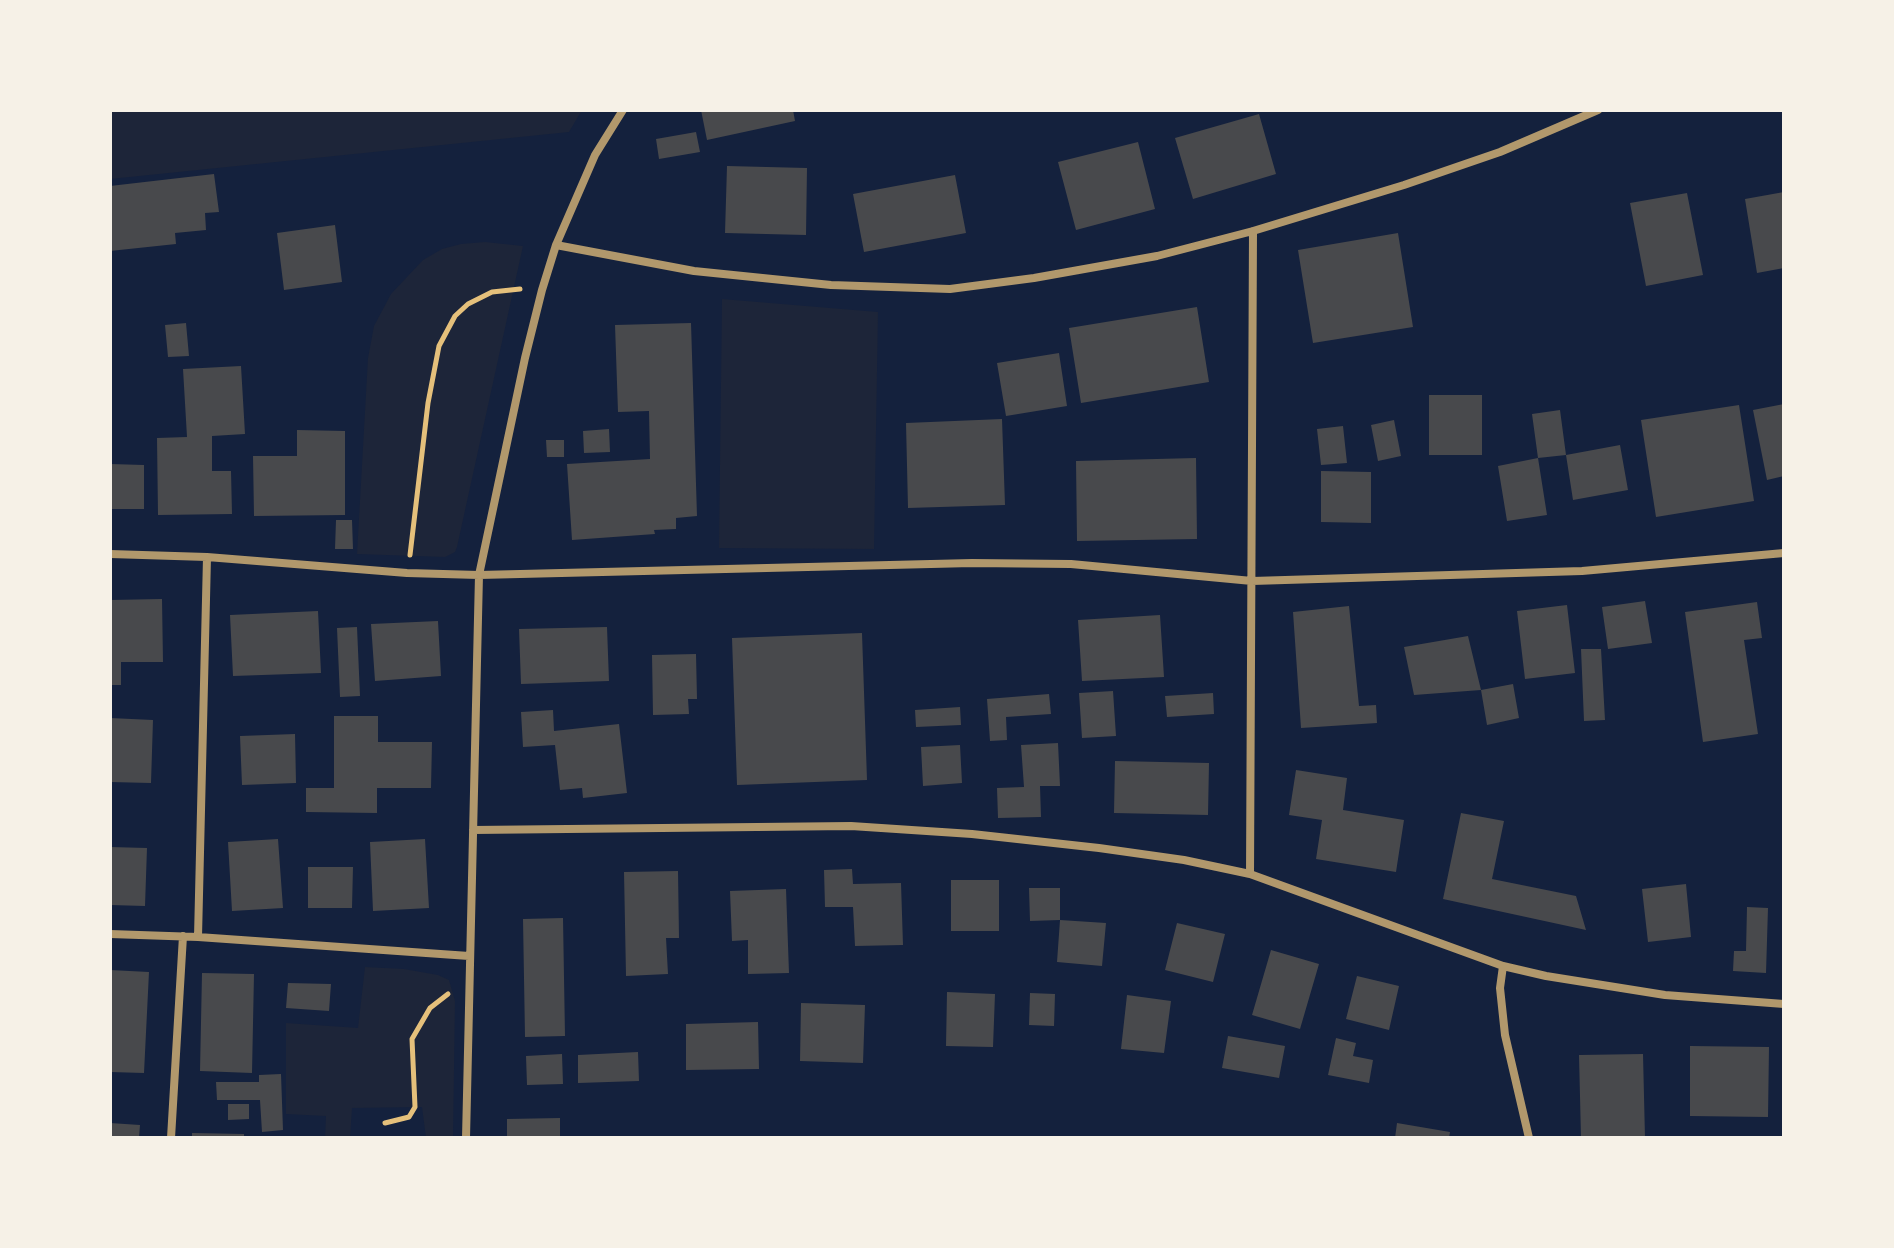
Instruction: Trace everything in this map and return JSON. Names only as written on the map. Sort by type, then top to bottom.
[{"type":"street","points":[[466,1138],[479,575],[525,358],[556,245],[595,155],[623,110]]},
{"type":"street","points":[[556,245],[694,271],[831,285],[950,289],[1157,256],[1253,231],[1500,152],[1598,110]]},
{"type":"street","points":[[1250,874],[1253,231]]},
{"type":"street","points":[[110,554],[207,557],[407,573],[479,575],[972,563],[1071,564],[1252,581],[1582,571],[1784,553]]},
{"type":"street","points":[[198,937],[207,557]]},
{"type":"street","points":[[473,830],[851,826],[972,834],[1099,848],[1184,860],[1250,874],[1503,966],[1586,984],[1665,995],[1784,1004]]},
{"type":"street","points":[[110,934],[183,936],[469,956]]},
{"type":"street","points":[[171,1138],[183,936]]},
{"type":"street","points":[[1503,966],[1500,988],[1505,1035],[1529,1138]]},
{"type":"path","points":[[407,573],[428,403],[439,346],[455,316],[468,304],[492,292],[520,289]]},
{"type":"path","points":[[385,1123],[409,1117],[415,1107],[412,1039],[419,1025],[437,1002],[469,980]]},
{"type":"shaded area","points":[[110,110],[582,110],[569,132],[110,179]]},
{"type":"shaded area","points":[[485,242],[523,246],[455,552],[445,557],[357,554],[368,358],[374,326],[391,294],[423,260],[442,249]]},
{"type":"shaded area","points":[[722,299],[878,312],[874,549],[719,548]]},
{"type":"shaded area","points":[[365,967],[404,969],[449,980],[455,1001],[453,1138],[426,1138],[422,1107],[352,1108],[350,1138],[325,1138],[326,1116],[286,1114],[286,1023],[358,1028]]},
{"type":"building","points":[[701,110],[793,110],[795,121],[707,140]]},
{"type":"building","points":[[1259,114],[1276,174],[1193,199],[1175,138]]},
{"type":"building","points":[[696,132],[700,152],[659,159],[656,139]]},
{"type":"building","points":[[1138,142],[1155,209],[1076,230],[1058,162]]},
{"type":"building","points":[[727,166],[807,168],[806,235],[725,233]]},
{"type":"building","points":[[214,174],[219,212],[205,213],[206,230],[175,233],[176,244],[110,251],[110,186]]},
{"type":"building","points":[[955,175],[966,233],[864,252],[853,194]]},
{"type":"building","points":[[1784,192],[1784,268],[1757,273],[1745,199]]},
{"type":"building","points":[[1687,193],[1703,275],[1646,286],[1630,203]]},
{"type":"building","points":[[335,225],[342,282],[284,290],[277,233]]},
{"type":"building","points":[[1398,233],[1413,327],[1313,343],[1298,250]]},
{"type":"building","points":[[1197,307],[1209,382],[1081,403],[1069,328]]},
{"type":"building","points":[[186,323],[189,356],[168,357],[165,325]]},
{"type":"building","points":[[691,323],[697,516],[676,518],[676,529],[654,530],[655,534],[572,540],[567,464],[650,459],[649,411],[618,412],[615,325]]},
{"type":"building","points":[[1059,353],[1067,406],[1006,416],[997,363]]},
{"type":"building","points":[[241,366],[245,434],[212,436],[212,471],[231,471],[232,514],[158,515],[157,438],[187,437],[183,369]]},
{"type":"building","points":[[1429,395],[1482,395],[1482,455],[1429,455]]},
{"type":"building","points":[[1784,404],[1784,476],[1767,480],[1753,410]]},
{"type":"building","points":[[1739,405],[1754,501],[1656,517],[1641,420]]},
{"type":"building","points":[[1560,410],[1566,455],[1538,458],[1532,414]]},
{"type":"building","points":[[1002,419],[1005,505],[908,508],[906,423]]},
{"type":"building","points":[[1394,420],[1401,456],[1378,461],[1371,425]]},
{"type":"building","points":[[1343,426],[1347,463],[1321,465],[1317,429]]},
{"type":"building","points":[[609,429],[610,452],[584,453],[583,431]]},
{"type":"building","points":[[297,430],[345,431],[345,515],[254,516],[253,456],[297,456]]},
{"type":"building","points":[[546,440],[564,440],[564,457],[547,457]]},
{"type":"building","points":[[1620,445],[1628,490],[1573,500],[1566,455]]},
{"type":"building","points":[[1196,458],[1197,539],[1077,541],[1076,461]]},
{"type":"building","points":[[1538,458],[1547,515],[1507,521],[1498,466]]},
{"type":"building","points":[[110,464],[144,465],[144,509],[110,509]]},
{"type":"building","points":[[1321,471],[1371,472],[1371,523],[1321,522]]},
{"type":"building","points":[[336,520],[352,520],[353,549],[335,549]]},
{"type":"building","points":[[162,599],[163,662],[121,662],[121,685],[110,685],[110,600]]},
{"type":"building","points":[[1645,601],[1652,643],[1608,649],[1602,607]]},
{"type":"building","points":[[1757,602],[1762,638],[1744,640],[1758,734],[1703,742],[1685,612]]},
{"type":"building","points":[[1567,605],[1575,673],[1525,679],[1517,611]]},
{"type":"building","points":[[1349,606],[1359,706],[1376,705],[1377,723],[1301,728],[1293,612]]},
{"type":"building","points":[[318,611],[321,673],[233,676],[230,615]]},
{"type":"building","points":[[1160,615],[1164,677],[1082,681],[1078,620]]},
{"type":"building","points":[[438,621],[441,676],[375,681],[371,624]]},
{"type":"building","points":[[357,627],[360,696],[340,697],[337,628]]},
{"type":"building","points":[[607,627],[609,681],[521,684],[519,629]]},
{"type":"building","points":[[862,633],[867,780],[737,785],[732,638]]},
{"type":"building","points":[[1468,636],[1481,690],[1414,695],[1404,647]]},
{"type":"building","points":[[1581,649],[1601,649],[1605,720],[1584,721]]},
{"type":"building","points":[[696,654],[697,699],[688,699],[689,714],[653,715],[652,655]]},
{"type":"building","points":[[1513,684],[1519,718],[1487,725],[1481,690]]},
{"type":"building","points":[[1113,691],[1116,736],[1082,738],[1079,693]]},
{"type":"building","points":[[1213,693],[1214,714],[1167,717],[1165,696]]},
{"type":"building","points":[[1049,694],[1051,714],[1006,717],[1007,740],[990,741],[987,699]]},
{"type":"building","points":[[960,707],[961,725],[916,727],[915,710]]},
{"type":"building","points":[[553,710],[554,731],[619,724],[627,793],[583,798],[582,788],[560,790],[555,745],[523,747],[521,712]]},
{"type":"building","points":[[334,716],[378,716],[378,742],[432,742],[431,788],[377,788],[377,813],[306,812],[306,788],[334,788]]},
{"type":"building","points":[[110,718],[153,720],[151,783],[110,782]]},
{"type":"building","points":[[295,734],[296,783],[242,785],[240,736]]},
{"type":"building","points":[[1058,743],[1060,786],[1040,786],[1041,817],[998,818],[997,788],[1024,787],[1021,745]]},
{"type":"building","points":[[960,745],[962,783],[923,786],[921,747]]},
{"type":"building","points":[[1115,761],[1209,763],[1208,815],[1114,813]]},
{"type":"building","points":[[1296,770],[1347,778],[1343,810],[1404,820],[1396,872],[1316,859],[1322,820],[1289,815]]},
{"type":"building","points":[[1461,813],[1504,821],[1492,879],[1576,896],[1586,930],[1443,899]]},
{"type":"building","points":[[278,839],[283,908],[232,911],[228,842]]},
{"type":"building","points":[[425,839],[429,908],[373,911],[370,842]]},
{"type":"building","points":[[110,847],[147,848],[145,906],[110,905]]},
{"type":"building","points":[[308,867],[353,867],[352,908],[308,908]]},
{"type":"building","points":[[852,869],[853,884],[901,883],[903,945],[855,946],[853,907],[825,907],[824,870]]},
{"type":"building","points":[[678,871],[679,938],[666,938],[668,974],[626,976],[624,872]]},
{"type":"building","points":[[951,880],[999,880],[999,931],[951,931]]},
{"type":"building","points":[[1686,884],[1691,937],[1648,942],[1642,889]]},
{"type":"building","points":[[1029,888],[1060,888],[1060,920],[1030,921]]},
{"type":"building","points":[[786,889],[789,973],[748,974],[748,940],[732,941],[730,891]]},
{"type":"building","points":[[1747,907],[1768,908],[1766,973],[1733,971],[1734,951],[1746,951]]},
{"type":"building","points":[[563,918],[565,1036],[525,1037],[523,919]]},
{"type":"building","points":[[1060,920],[1106,923],[1102,966],[1057,962]]},
{"type":"building","points":[[1177,923],[1225,934],[1213,982],[1165,970]]},
{"type":"building","points":[[1271,950],[1319,964],[1300,1029],[1252,1015]]},
{"type":"building","points":[[110,970],[149,972],[144,1073],[110,1072]]},
{"type":"building","points":[[202,973],[254,974],[252,1073],[200,1071]]},
{"type":"building","points":[[1357,976],[1399,986],[1389,1030],[1346,1019]]},
{"type":"building","points":[[288,983],[331,984],[329,1011],[286,1008]]},
{"type":"building","points":[[947,992],[995,994],[993,1047],[946,1046]]},
{"type":"building","points":[[1030,993],[1055,994],[1054,1026],[1029,1025]]},
{"type":"building","points":[[1127,995],[1171,1001],[1164,1053],[1121,1049]]},
{"type":"building","points":[[801,1003],[865,1005],[863,1063],[800,1061]]},
{"type":"building","points":[[758,1022],[759,1069],[686,1070],[686,1024]]},
{"type":"building","points":[[1228,1036],[1285,1046],[1279,1078],[1222,1068]]},
{"type":"building","points":[[1336,1038],[1356,1043],[1353,1056],[1373,1060],[1369,1083],[1328,1075]]},
{"type":"building","points":[[1690,1046],[1769,1047],[1768,1117],[1690,1116]]},
{"type":"building","points":[[638,1052],[639,1081],[578,1083],[578,1055]]},
{"type":"building","points":[[562,1054],[563,1084],[527,1085],[526,1056]]},
{"type":"building","points":[[1643,1054],[1645,1138],[1581,1138],[1579,1055]]},
{"type":"building","points":[[281,1074],[283,1130],[262,1132],[260,1100],[217,1100],[216,1082],[259,1082],[259,1075]]},
{"type":"building","points":[[228,1104],[249,1104],[249,1119],[228,1120]]},
{"type":"building","points":[[560,1118],[560,1138],[507,1138],[507,1119]]},
{"type":"building","points":[[110,1123],[140,1125],[139,1138],[110,1138]]},
{"type":"building","points":[[1397,1123],[1450,1132],[1449,1138],[1395,1138]]},
{"type":"building","points":[[192,1133],[244,1134],[244,1138],[192,1138]]}]
